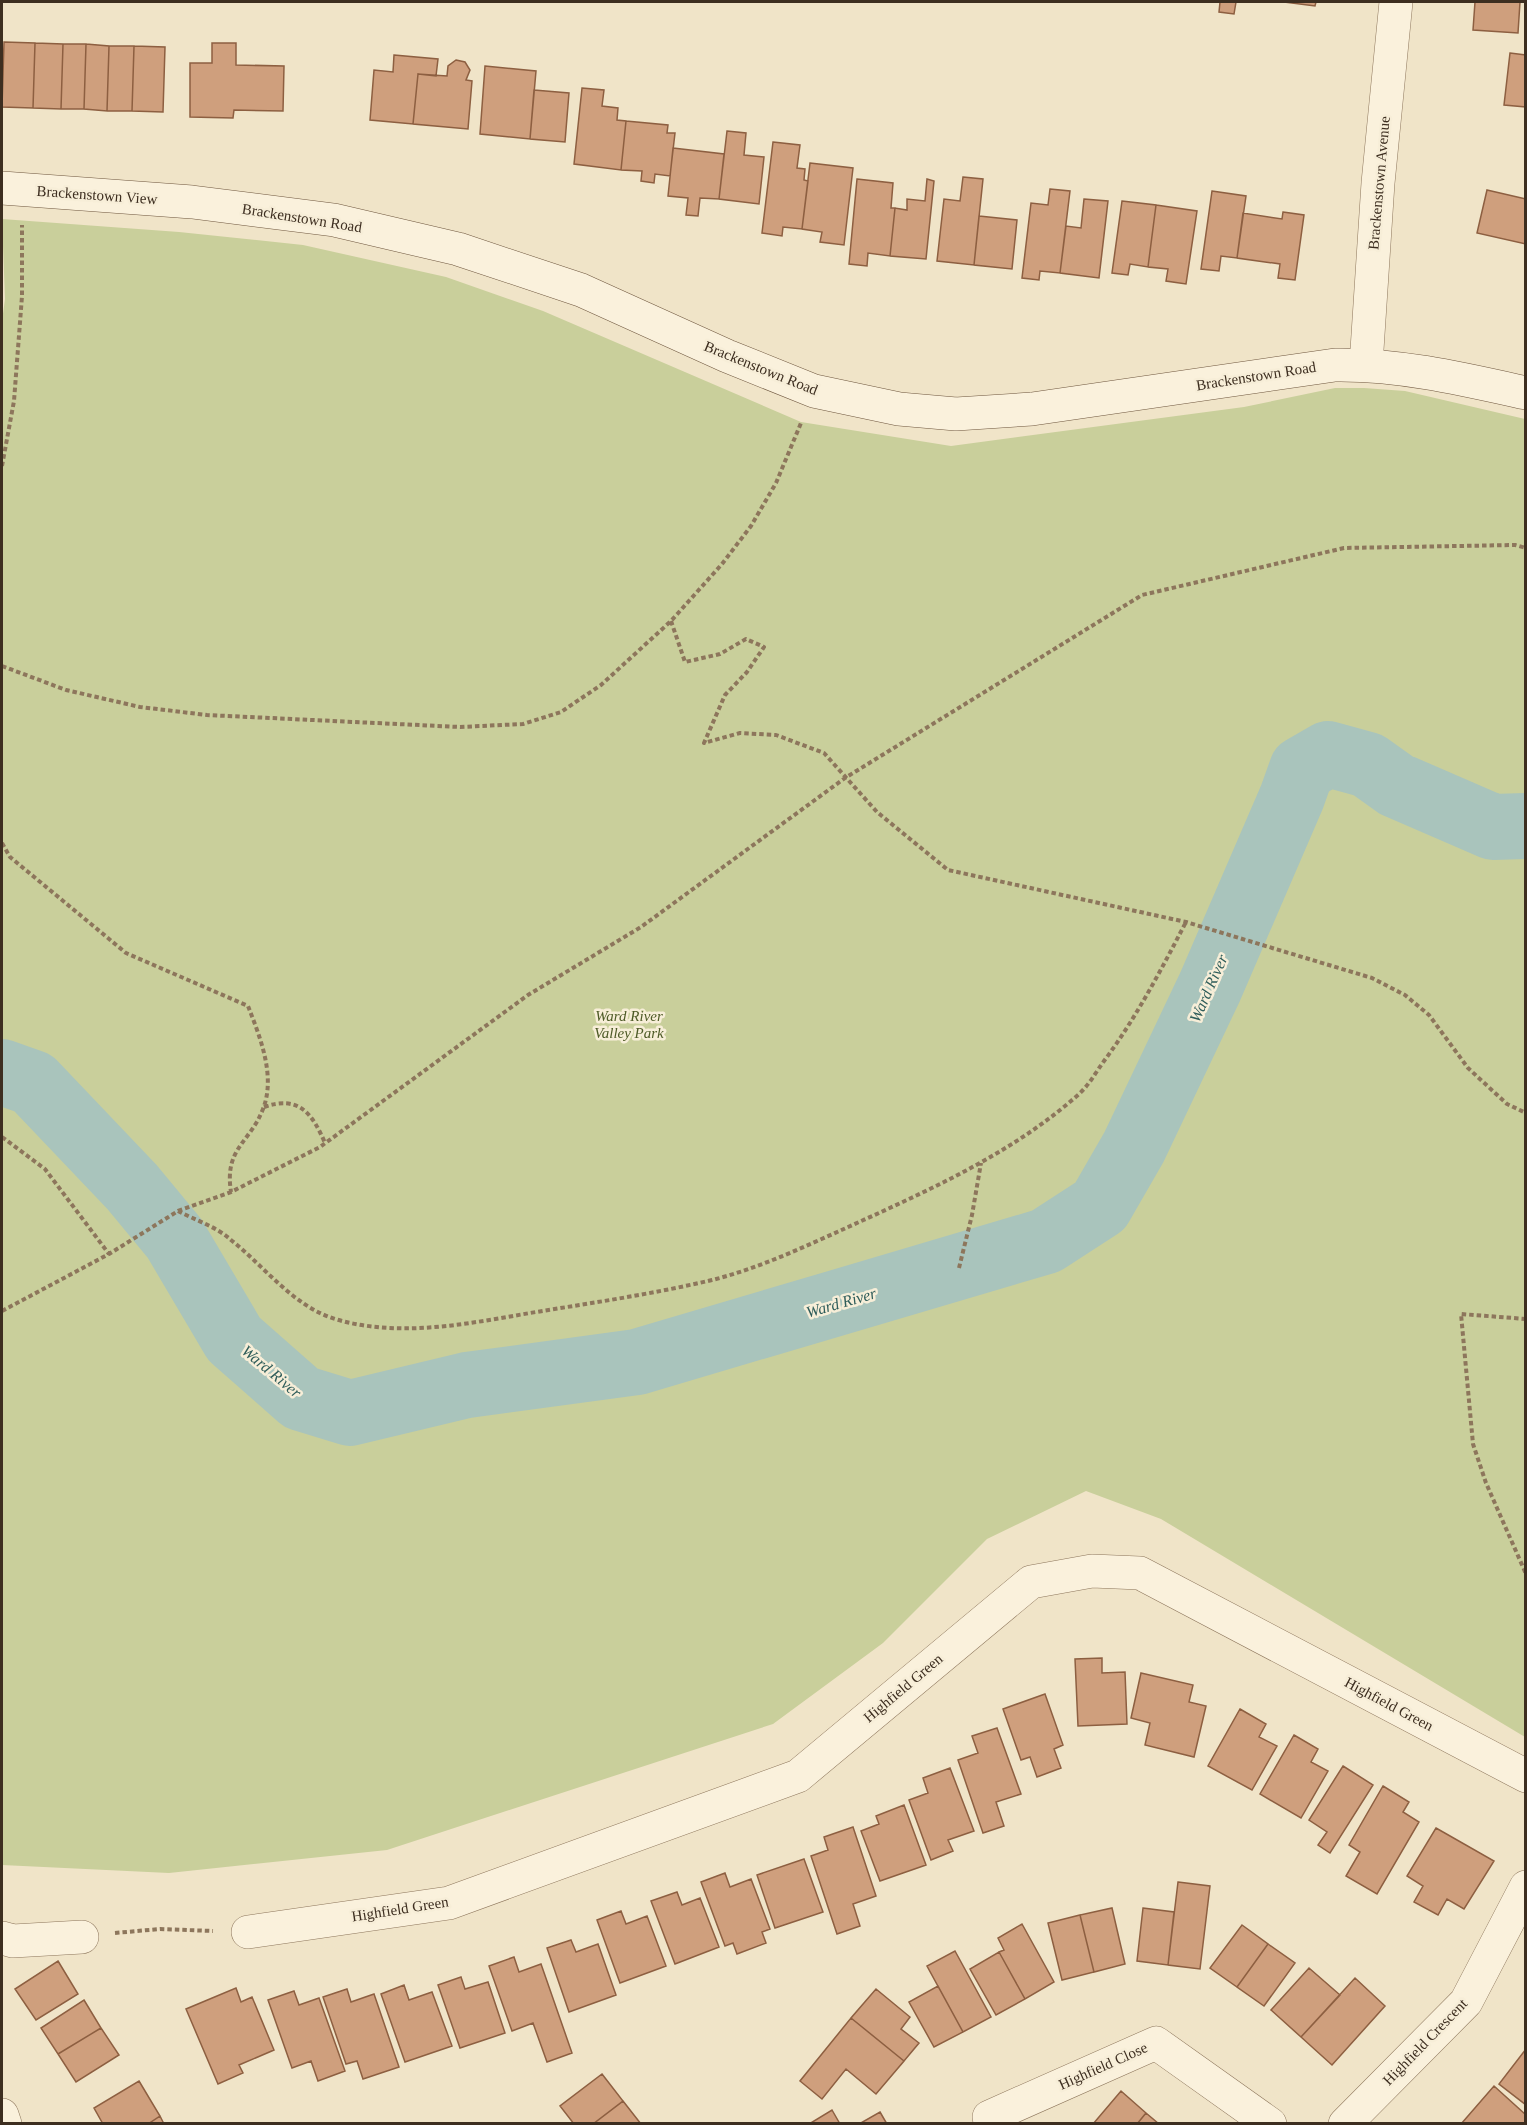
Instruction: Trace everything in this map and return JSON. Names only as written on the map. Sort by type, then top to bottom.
[{"type":"street","name":"Brackenstown Avenue","points":[[1366,365],[1378,183],[1396,2]]},
{"type":"street","name":"Brackenstown View","points":[[12,189],[192,202]]},
{"type":"street","name":"Brackenstown Road","points":[[192,202],[334,220],[458,249],[581,291],[727,356],[814,391],[899,409],[956,414],[1032,409],[1308,368],[1366,365],[1409,369],[1526,393]]},
{"type":"street","name":"Highfield Green","points":[[248,1932],[449,1902],[798,1776],[1031,1582],[1092,1571],[1140,1573],[1526,1776]]},
{"type":"street","name":"Highfield Crescent","points":[[1345,2124],[1466,2002],[1526,1887]]},
{"type":"street","points":[[2,1938],[13,1941],[82,1936]]},
{"type":"street","name":"Highfield Close","points":[[989,2117],[1156,2043],[1270,2124]]},
{"type":"street","points":[[2,2115],[5,2124]]},
{"type":"path","points":[[2,466],[14,401],[22,296],[12,189]]},
{"type":"path","points":[[2,666],[66,690],[140,707],[207,715],[460,727],[524,724],[561,712],[601,686],[671,621],[722,564],[751,526],[776,483],[814,391]]},
{"type":"path","points":[[2,1311],[109,1254],[178,1211],[231,1192],[325,1143],[528,995],[640,927],[845,778],[1143,595],[1344,548],[1515,545],[1526,548]]},
{"type":"path","points":[[671,621],[685,662],[720,654],[746,639],[764,646],[747,672],[725,695],[704,742],[740,733],[776,735],[824,753],[877,812],[948,870],[1186,922],[1372,978],[1405,995],[1429,1015],[1468,1068],[1507,1104],[1526,1113]]},
{"type":"path","points":[[2,843],[10,857],[126,953],[248,1006],[262,1042],[267,1078],[264,1107],[231,1163],[229,1178],[231,1192]]},
{"type":"path","points":[[178,1211],[229,1237],[305,1305],[332,1318],[378,1327],[449,1326],[610,1300],[715,1279],[794,1251],[880,1212],[981,1162],[1041,1125],[1082,1091],[1114,1048],[1144,1001],[1186,922]]},
{"type":"path","points":[[264,1107],[279,1102],[296,1104],[310,1116],[325,1143]]},
{"type":"path","points":[[2,1137],[45,1169],[109,1254]]},
{"type":"path","points":[[959,1268],[972,1215],[981,1162]]},
{"type":"path","points":[[1526,1319],[1461,1314],[1473,1444],[1486,1483],[1526,1574]]},
{"type":"path","points":[[82,1936],[160,1929],[248,1932]]},
{"type":"green space","name":"Ward River Valley Park","points":[[2,219],[179,232],[303,245],[446,277],[543,311],[801,422],[951,446],[1244,407],[1335,388],[1405,391],[1525,419],[1525,1737],[1161,1519],[1086,1491],[987,1539],[883,1643],[773,1724],[387,1850],[169,1873],[2,1865],[2,321],[5,299]]},
{"type":"building","points":[[1220,2],[1236,2],[1234,14],[1219,12]]},
{"type":"building","points":[[1284,2],[1316,2],[1315,6]]},
{"type":"building","points":[[1475,2],[1520,2],[1518,33],[1473,30]]},
{"type":"building","points":[[4,42],[35,43],[33,108],[2,107]]},
{"type":"building","points":[[35,43],[63,44],[61,109],[33,108]]},
{"type":"building","points":[[212,43],[236,43],[236,65],[284,66],[283,111],[234,110],[233,118],[190,117],[190,63],[212,63]]},
{"type":"building","points":[[63,44],[86,44],[84,109],[61,109]]},
{"type":"building","points":[[86,44],[109,46],[107,111],[84,109]]},
{"type":"building","points":[[109,46],[134,46],[132,111],[107,111]]},
{"type":"building","points":[[134,46],[165,47],[163,112],[132,111]]},
{"type":"building","points":[[1510,53],[1526,55],[1526,107],[1504,105]]},
{"type":"building","points":[[394,55],[438,59],[436,76],[418,74],[413,124],[370,120],[374,70],[393,72]]},
{"type":"building","points":[[456,60],[465,62],[470,70],[466,80],[472,81],[468,129],[413,124],[418,74],[447,76],[448,66]]},
{"type":"building","points":[[485,66],[536,71],[530,139],[480,134]]},
{"type":"building","points":[[582,88],[604,90],[602,106],[618,108],[617,120],[626,121],[621,170],[574,164]]},
{"type":"building","points":[[534,90],[569,93],[565,142],[530,139]]},
{"type":"building","points":[[626,121],[668,125],[667,133],[675,133],[670,176],[655,174],[654,183],[641,181],[642,171],[621,170]]},
{"type":"building","points":[[727,131],[746,133],[744,155],[764,157],[759,204],[719,199]]},
{"type":"building","points":[[773,142],[800,145],[797,168],[805,169],[804,180],[808,181],[802,229],[783,227],[782,236],[762,233]]},
{"type":"building","points":[[673,148],[724,154],[719,199],[700,198],[698,216],[686,215],[688,198],[668,196]]},
{"type":"building","points":[[810,163],[853,168],[844,245],[820,242],[822,232],[802,229]]},
{"type":"building","points":[[963,177],[983,179],[974,265],[937,261],[944,199],[960,201]]},
{"type":"building","points":[[857,179],[893,183],[891,208],[895,208],[890,256],[868,253],[867,266],[849,264]]},
{"type":"building","points":[[927,179],[934,181],[926,259],[890,256],[895,208],[907,210],[907,199],[925,201]]},
{"type":"building","points":[[1050,189],[1070,191],[1060,273],[1040,271],[1039,280],[1022,278],[1031,203],[1048,205]]},
{"type":"building","points":[[1487,190],[1526,199],[1526,244],[1477,233]]},
{"type":"building","points":[[1212,191],[1246,196],[1237,258],[1221,256],[1219,271],[1201,269]]},
{"type":"building","points":[[1084,199],[1108,201],[1099,278],[1060,273],[1066,226],[1081,228]]},
{"type":"building","points":[[1122,201],[1156,205],[1148,267],[1130,264],[1128,275],[1112,273]]},
{"type":"building","points":[[1156,205],[1197,211],[1186,284],[1166,281],[1168,269],[1148,267]]},
{"type":"building","points":[[1283,212],[1304,215],[1295,280],[1278,278],[1280,264],[1237,258],[1243,213],[1282,219]]},
{"type":"building","points":[[979,216],[1017,220],[1012,269],[974,265]]},
{"type":"building","points":[[1102,1658],[1102,1673],[1125,1672],[1127,1724],[1078,1726],[1075,1659]]},
{"type":"building","points":[[1141,1673],[1193,1685],[1189,1702],[1206,1706],[1194,1757],[1145,1745],[1150,1723],[1131,1718]]},
{"type":"building","points":[[1045,1694],[1063,1745],[1054,1749],[1061,1768],[1037,1777],[1030,1757],[1021,1760],[1003,1709]]},
{"type":"building","points":[[1240,1709],[1266,1724],[1259,1737],[1277,1746],[1252,1790],[1208,1766]]},
{"type":"building","points":[[997,1728],[1021,1794],[996,1802],[1004,1826],[983,1833],[958,1760],[978,1753],[972,1736]]},
{"type":"building","points":[[1294,1735],[1318,1749],[1311,1762],[1328,1771],[1301,1818],[1260,1794]]},
{"type":"building","points":[[1343,1766],[1373,1785],[1330,1853],[1318,1845],[1327,1832],[1309,1820]]},
{"type":"building","points":[[950,1768],[974,1831],[948,1840],[953,1851],[931,1860],[909,1800],[928,1793],[923,1778]]},
{"type":"building","points":[[1383,1786],[1409,1802],[1403,1812],[1419,1822],[1377,1894],[1346,1876],[1360,1852],[1349,1845]]},
{"type":"building","points":[[904,1805],[926,1865],[880,1881],[861,1831],[879,1824],[876,1816]]},
{"type":"building","points":[[853,1827],[876,1896],[853,1904],[860,1926],[837,1934],[811,1856],[828,1850],[824,1837]]},
{"type":"building","points":[[1436,1828],[1494,1861],[1464,1909],[1447,1899],[1438,1915],[1414,1902],[1423,1886],[1407,1876]]},
{"type":"building","points":[[804,1859],[823,1912],[775,1928],[757,1875]]},
{"type":"building","points":[[725,1873],[730,1887],[751,1879],[770,1929],[762,1932],[766,1943],[737,1954],[733,1943],[725,1946],[701,1882]]},
{"type":"building","points":[[1178,1882],[1210,1886],[1200,1969],[1168,1965]]},
{"type":"building","points":[[677,1892],[682,1905],[700,1898],[719,1947],[675,1964],[651,1901]]},
{"type":"building","points":[[1112,1908],[1125,1964],[1094,1972],[1080,1915]]},
{"type":"building","points":[[1143,1908],[1174,1912],[1168,1965],[1137,1961]]},
{"type":"building","points":[[621,1911],[626,1924],[647,1916],[666,1966],[620,1983],[597,1920]]},
{"type":"building","points":[[1080,1915],[1094,1972],[1062,1980],[1048,1923]]},
{"type":"building","points":[[1022,1924],[1054,1982],[1025,1999],[999,1952],[1004,1950],[998,1938]]},
{"type":"building","points":[[1242,1925],[1268,1944],[1237,1987],[1210,1968]]},
{"type":"building","points":[[571,1940],[576,1952],[598,1944],[616,1995],[569,2012],[547,1948]]},
{"type":"building","points":[[1268,1944],[1295,1963],[1264,2006],[1237,1987]]},
{"type":"building","points":[[955,1951],[991,2017],[963,2032],[927,1966]]},
{"type":"building","points":[[999,1952],[1025,1999],[996,2015],[970,1969]]},
{"type":"building","points":[[514,1957],[519,1972],[541,1964],[572,2053],[547,2062],[533,2023],[512,2031],[489,1966]]},
{"type":"building","points":[[58,1961],[78,1994],[36,2020],[15,1989]]},
{"type":"building","points":[[1309,1968],[1340,1995],[1301,2037],[1271,2010]]},
{"type":"building","points":[[461,1977],[465,1989],[488,1982],[505,2033],[460,2048],[438,1985]]},
{"type":"building","points":[[1355,1978],[1385,2006],[1332,2065],[1301,2037]]},
{"type":"building","points":[[404,1985],[409,2000],[432,1992],[452,2046],[405,2062],[381,1994]]},
{"type":"building","points":[[938,1986],[963,2032],[934,2047],[909,2002]]},
{"type":"building","points":[[236,1988],[241,2002],[252,1997],[274,2050],[239,2065],[243,2073],[218,2084],[186,2009]]},
{"type":"building","points":[[347,1989],[351,2002],[374,1994],[399,2067],[363,2079],[357,2061],[346,2064],[323,1997]]},
{"type":"building","points":[[876,1989],[910,2017],[901,2029],[919,2043],[904,2061],[851,2018]]},
{"type":"building","points":[[294,1991],[299,2005],[319,1998],[345,2071],[318,2081],[311,2061],[292,2068],[268,2000]]},
{"type":"building","points":[[84,2000],[101,2028],[58,2054],[41,2028]]},
{"type":"building","points":[[851,2018],[904,2061],[876,2094],[846,2069],[822,2099],[800,2081]]},
{"type":"building","points":[[101,2028],[119,2055],[76,2082],[58,2054]]},
{"type":"building","points":[[1526,2049],[1526,2105],[1499,2084]]},
{"type":"building","points":[[602,2074],[623,2101],[593,2124],[574,2124],[560,2106]]},
{"type":"building","points":[[139,2081],[160,2116],[148,2124],[103,2124],[94,2108]]},
{"type":"building","points":[[1494,2086],[1526,2115],[1526,2124],[1461,2124]]},
{"type":"building","points":[[1121,2091],[1146,2113],[1137,2124],[1093,2124]]},
{"type":"building","points":[[623,2101],[641,2124],[593,2124]]},
{"type":"building","points":[[832,2110],[840,2124],[809,2124]]},
{"type":"building","points":[[880,2112],[887,2124],[859,2124]]},
{"type":"building","points":[[1146,2113],[1159,2124],[1137,2124]]},
{"type":"building","points":[[160,2116],[164,2124],[148,2124]]},
{"type":"waterway","name":"Ward River","points":[[2,1072],[33,1083],[132,1187],[175,1239],[234,1339],[301,1398],[350,1413],[467,1385],[637,1362],[1046,1241],[1100,1206],[1134,1147],[1210,987],[1302,769],[1328,754],[1368,765],[1396,785],[1493,827],[1526,826]]}]
